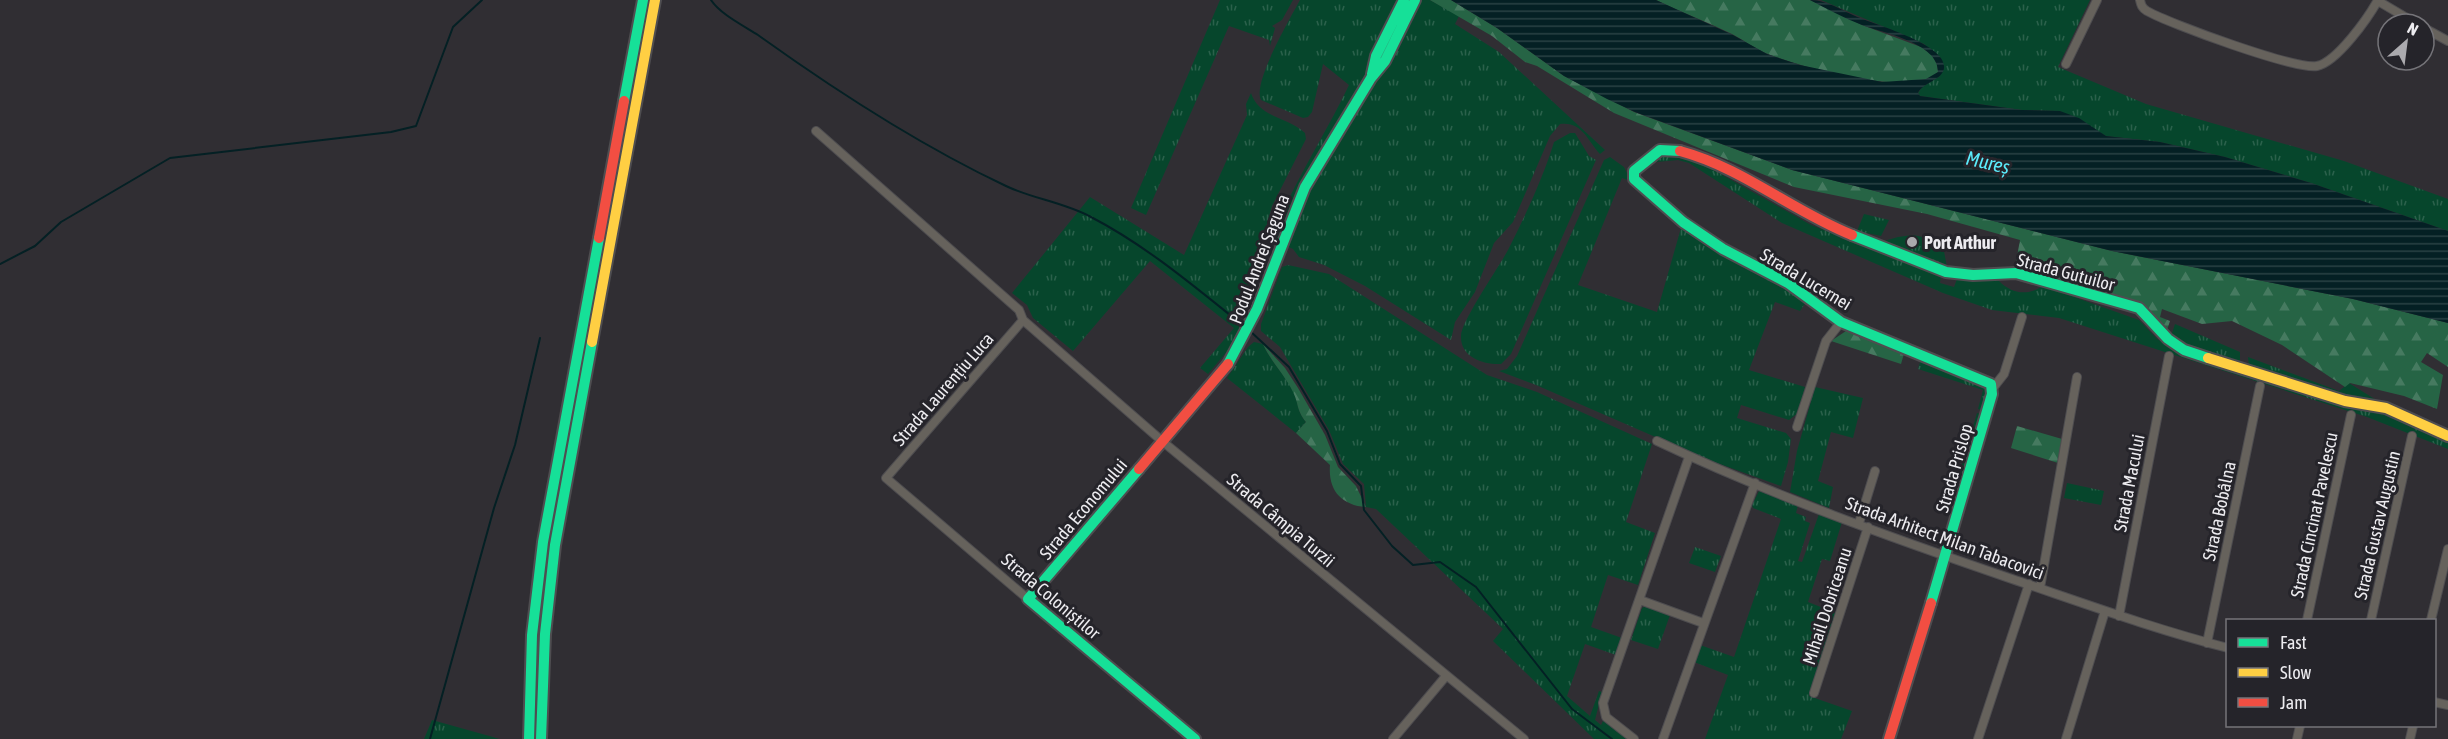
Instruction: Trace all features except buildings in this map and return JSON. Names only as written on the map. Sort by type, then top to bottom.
[{"type":"main road","points":[[529,739],[532,634],[543,542],[643,0]]},
{"type":"main road","points":[[541,739],[544,646],[556,537],[656,0]]},
{"type":"main road","name":"Podul Andrei Șaguna","points":[[1381,58],[1404,0]]},
{"type":"main road","name":"Podul Andrei Șaguna","points":[[1162,441],[1224,370],[1250,330],[1297,203],[1415,0]]},
{"type":"main road","name":"Strada Gutuilor","points":[[1637,168],[1666,149],[1694,154],[1752,182],[1819,222],[1925,265],[1946,272],[1973,275],[2016,273],[2139,308],[2168,339],[2184,350],[2345,401],[2386,408],[2448,436]]},
{"type":"main road","name":"Strada Lucernei","points":[[1637,168],[1634,179],[1637,183],[1683,222],[1723,249],[1788,283],[1842,322],[1990,385]]},
{"type":"main road","name":"Strada Prislop","points":[[1889,739],[1946,556],[1990,385]]},
{"type":"main road","name":"Strada Economului","points":[[1028,599],[1162,441]]},
{"type":"main road","name":"Strada Coloniștilor","points":[[1028,599],[1195,739]]},
{"type":"street","points":[[2066,64],[2097,0]]},
{"type":"street","points":[[2140,0],[2148,11],[2176,23],[2276,58],[2309,66],[2319,66],[2362,27],[2378,1],[2397,12]]},
{"type":"street","name":"Strada Câmpia Turzii","points":[[816,131],[1019,310],[1023,320],[1162,441],[1524,739]]},
{"type":"street","name":"Strada Prislop","points":[[1990,385],[2004,375],[2022,318]]},
{"type":"street","name":"Strada Laurențiu Luca","points":[[886,478],[1023,320]]},
{"type":"street","points":[[1797,427],[1826,341],[1842,322]]},
{"type":"street","name":"Strada Macului","points":[[2118,616],[2169,356]]},
{"type":"street","points":[[2040,588],[2077,377]]},
{"type":"street","name":"Strada Bobâlna","points":[[2207,643],[2260,386]]},
{"type":"street","name":"Strada Cincinat Pavelescu","points":[[2307,619],[2351,415]]},
{"type":"street","name":"Strada Gustav Augustin","points":[[2371,619],[2412,436]]},
{"type":"street","name":"Strada Arhitect Milan Tabacovici","points":[[1657,441],[1689,457],[1946,556],[2118,616],[2226,648]]},
{"type":"street","points":[[1634,739],[1606,717],[1603,708],[1689,457]]},
{"type":"street","points":[[1859,523],[1875,471]]},
{"type":"street","name":"Strada Coloniștilor","points":[[886,478],[1028,599]]},
{"type":"street","points":[[1663,739],[1755,483]]},
{"type":"street","name":"Mihail Dobriceanu","points":[[1814,693],[1868,527]]},
{"type":"street","points":[[2431,619],[2448,549]]},
{"type":"street","points":[[1978,739],[2029,584]]},
{"type":"street","points":[[1640,600],[1704,623]]},
{"type":"street","points":[[2066,739],[2105,611]]},
{"type":"street","points":[[1393,739],[1446,676]]},
{"type":"green space","points":[[1220,0],[1293,0],[1282,20],[1272,26],[1275,28],[1270,46],[1269,40],[1229,26],[1146,215],[1131,208]]},
{"type":"green space","points":[[1300,0],[1430,0],[1459,16],[1455,24],[1499,52],[1605,150],[1600,154],[1584,133],[1568,124],[1560,124],[1550,136],[1513,222],[1494,243],[1475,292],[1455,322],[1451,340],[1365,286],[1324,265],[1299,257],[1293,249],[1272,240],[1298,181],[1349,85],[1323,64],[1312,112],[1308,117],[1303,118],[1261,100],[1262,80],[1267,65]]},
{"type":"green space","points":[[1430,0],[1451,0],[1497,28],[1564,76],[1634,112],[1792,170],[2112,251],[2353,299],[2448,323],[2448,367],[2427,353],[2421,362],[2443,375],[2437,409],[2404,396],[2350,383],[2345,387],[2282,345],[2232,321],[2202,324],[2162,309],[2160,317],[2170,321],[2166,333],[2150,313],[2019,270],[2016,262],[2020,240],[1927,214],[1794,187],[1614,113],[1537,66],[1525,62],[1492,36]]},
{"type":"green space","points":[[1656,0],[1810,0],[1862,25],[1921,47],[1932,55],[1938,72],[1925,79],[1906,82],[1882,81],[1855,78],[1804,66],[1759,50],[1732,34]]},
{"type":"green space","points":[[1821,0],[2090,0],[2058,67],[2146,104],[2344,161],[2448,199],[2448,231],[2311,183],[2225,157],[2160,142],[2106,136],[2060,111],[2022,110],[1920,96],[1918,93],[1922,87],[1940,76],[1941,59],[1924,44]]},
{"type":"green space","points":[[1251,93],[1260,108],[1298,128],[1305,133],[1306,139],[1272,206],[1261,245],[1268,254],[1248,308],[1239,320],[1239,337],[1208,374],[1200,368],[1234,328],[1150,261],[1073,351],[1033,318],[1027,305],[1012,293],[1090,197],[1184,255],[1247,115],[1246,104]]},
{"type":"green space","points":[[1570,133],[1575,133],[1589,156],[1596,160],[1511,354],[1501,364],[1475,359],[1469,355],[1462,344],[1461,336],[1467,318],[1504,256],[1528,209],[1554,142]]},
{"type":"green space","points":[[1661,156],[1696,160],[1811,225],[1941,275],[1940,283],[1954,287],[1957,279],[1999,281],[2009,289],[2020,292],[2031,291],[2043,286],[2139,320],[2157,339],[2190,357],[2388,414],[2448,440],[2448,449],[2367,417],[2059,318],[1992,310],[1943,293],[1782,223],[1689,163],[1678,160],[1646,163]]},
{"type":"green space","points":[[1610,157],[1624,167],[1631,181],[1622,178],[1578,285],[1657,312],[1681,228],[1793,292],[1806,302],[1800,311],[1775,302],[1749,370],[1805,387],[1798,413],[1789,420],[1741,405],[1737,418],[1786,433],[1791,439],[1788,462],[1781,486],[1706,459],[1499,371],[1507,369],[1517,356],[1604,160]]},
{"type":"green space","points":[[1864,214],[1889,220],[1881,236],[1857,231]]},
{"type":"green space","points":[[1913,235],[1932,239],[1943,246],[1947,267],[1877,243]]},
{"type":"green space","points":[[1288,265],[1329,274],[1487,375],[1537,392],[1652,444],[1626,522],[1655,533],[1638,585],[1608,575],[1591,627],[1622,638],[1616,655],[1585,644],[1567,696],[1590,716],[1599,691],[1602,692],[1595,720],[1601,725],[1604,719],[1628,739],[1594,739],[1493,641],[1503,629],[1376,509],[1366,507],[1364,484],[1343,464],[1329,430],[1280,347],[1261,331],[1261,324],[1282,267]]},
{"type":"green space","points":[[2175,324],[2240,352],[2240,365],[2188,349],[2170,339]]},
{"type":"green space","points":[[1846,331],[1905,350],[1901,364],[1831,341]]},
{"type":"green space","points":[[1254,342],[1263,344],[1294,392],[1299,410],[1306,422],[1296,433],[1227,378],[1248,347]]},
{"type":"green space","points":[[1263,344],[1285,368],[1298,388],[1325,435],[1338,467],[1356,486],[1366,507],[1350,503],[1338,495],[1331,482],[1330,465],[1296,433],[1306,422],[1290,386]]},
{"type":"green space","points":[[1922,356],[1944,366],[1942,370],[1988,388],[1984,411],[1978,409],[1983,390],[1918,369]]},
{"type":"green space","points":[[2248,357],[2339,391],[2349,383],[2381,403],[2347,399],[2249,366]]},
{"type":"green space","points":[[1815,387],[1863,398],[1853,438],[1831,432],[1818,481],[1833,487],[1829,508],[1790,492],[1797,451]]},
{"type":"green space","points":[[1977,413],[1983,415],[1958,503],[1951,501]]},
{"type":"green space","points":[[2017,426],[2062,439],[2058,463],[2011,448]]},
{"type":"green space","points":[[2067,483],[2104,491],[2101,505],[2064,498]]},
{"type":"green space","points":[[1759,491],[1798,505],[1796,513],[1806,517],[1805,521],[1810,523],[1798,561],[1802,562],[1819,514],[1842,522],[1830,561],[1822,559],[1808,602],[1836,613],[1809,696],[1852,711],[1841,739],[1705,739],[1728,675],[1694,662],[1700,645],[1734,657],[1781,519],[1753,508],[1752,505]]},
{"type":"green space","points":[[1695,547],[1721,556],[1715,572],[1689,563]]},
{"type":"green space","points":[[1646,606],[1670,615],[1658,649],[1631,640],[1642,608]]},
{"type":"green space","points":[[432,720],[493,737],[499,739],[424,739]]},
{"type":"water","name":"Mureș","points":[[1451,0],[1656,0],[1733,35],[1767,54],[1800,65],[1882,82],[1926,79],[1938,72],[1936,62],[1920,46],[1855,22],[1810,0],[1824,2],[1911,38],[1935,52],[1942,60],[1943,72],[1921,89],[1918,93],[1920,96],[2022,110],[2060,111],[2079,118],[2106,136],[2160,142],[2225,157],[2311,183],[2448,231],[2448,323],[2353,299],[2112,251],[1792,170],[1635,112],[1607,99],[1564,76],[1497,28]]},
{"type":"waterway","points":[[0,264],[35,246],[61,222],[170,158],[391,132],[416,126],[453,27],[482,0]]},
{"type":"waterway","points":[[711,0],[720,10],[817,76],[910,135],[1006,186],[1080,212],[1112,228],[1171,268],[1245,327]]},
{"type":"waterway","points":[[1250,331],[1289,367],[1327,431],[1340,464],[1361,486],[1364,510],[1392,546],[1413,565],[1440,562],[1476,587],[1572,709],[1612,739]]},
{"type":"waterway","points":[[430,739],[494,508],[515,445],[540,338]]},
{"type":"traffic: fast","points":[[624,101],[643,0]]},
{"type":"traffic: fast","points":[[1372,74],[1376,56],[1404,0]]},
{"type":"traffic: fast","points":[[1228,364],[1257,309],[1305,187],[1371,78],[1385,61],[1415,0]]},
{"type":"traffic: fast","points":[[1680,151],[1660,150],[1634,171],[1634,179],[1683,222],[1723,249],[1788,283],[1841,322],[1991,384],[1992,394],[1931,603]]},
{"type":"traffic: fast","points":[[1852,235],[1946,272],[1973,275],[2016,273],[2139,308],[2168,339],[2184,350],[2208,358]]},
{"type":"traffic: fast","points":[[529,739],[532,635],[543,542],[599,238]]},
{"type":"traffic: fast","points":[[541,739],[545,634],[555,545],[592,342]]},
{"type":"traffic: fast","points":[[1139,469],[1028,599],[1195,739]]},
{"type":"traffic: slow","points":[[592,342],[655,0]]},
{"type":"traffic: slow","points":[[2208,358],[2345,401],[2386,408],[2448,436]]},
{"type":"traffic: jam","points":[[599,238],[624,101]]},
{"type":"traffic: jam","points":[[1680,151],[1725,168],[1852,235]]},
{"type":"traffic: jam","points":[[1139,469],[1228,364]]},
{"type":"traffic: jam","points":[[1889,739],[1931,603]]},
{"type":"place","name":"Port Arthur","points":[[1912,242]]}]
